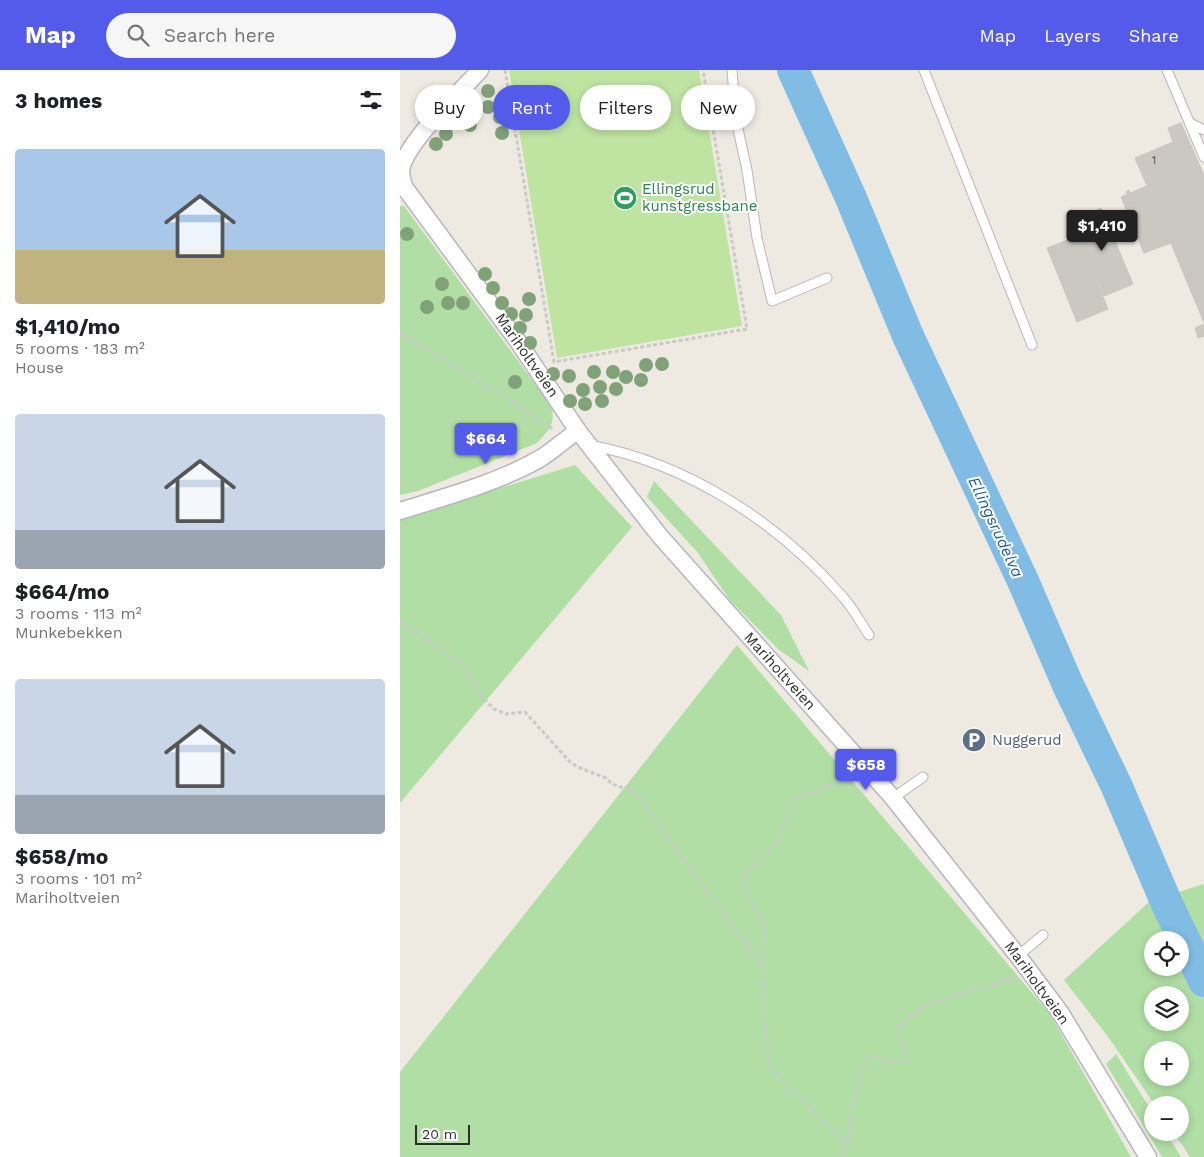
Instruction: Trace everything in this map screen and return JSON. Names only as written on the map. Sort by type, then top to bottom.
[{"type":"street","points":[[401,183],[401,166],[408,153],[419,138],[480,70]]},
{"type":"street","name":"Mariholtveien","points":[[401,183],[513,335],[572,434],[589,445],[659,535],[863,764],[1018,956],[1060,1012],[1148,1157]]},
{"type":"street","points":[[400,511],[473,487],[514,470],[540,458],[572,434]]},
{"type":"lane","points":[[732,70],[736,120],[757,238],[772,301],[828,278]]},
{"type":"lane","points":[[924,70],[1032,345]]},
{"type":"lane","points":[[1167,70],[1204,156]]},
{"type":"lane","points":[[1190,123],[1204,130]]},
{"type":"lane","points":[[589,445],[633,454],[657,464],[680,474],[742,509],[779,535],[812,564],[844,599],[869,635]]},
{"type":"lane","points":[[892,798],[923,778]]},
{"type":"lane","points":[[1018,956],[1043,935]]},
{"type":"path","points":[[505,70],[554,362],[747,329],[703,70]]},
{"type":"path","points":[[400,333],[502,395],[572,434]]},
{"type":"path","points":[[400,621],[464,666],[481,696],[494,709],[506,714],[525,712],[572,763],[623,788],[630,786],[761,965]]},
{"type":"path","points":[[848,1145],[769,1066],[761,965],[765,926],[740,880],[777,842],[795,798],[837,783],[863,764]]},
{"type":"path","points":[[839,1157],[848,1145],[852,1108],[866,1056],[897,1061],[908,1059],[896,1028],[924,1006],[992,986],[1028,970]]},
{"type":"green space","name":"Ellingsrud kunstgressbane","points":[[509,70],[699,70],[702,85],[681,85],[681,130],[709,130],[742,326],[557,358],[519,130],[570,130],[570,85],[512,85]]},
{"type":"green space","points":[[400,206],[404,206],[552,407],[553,419],[545,435],[537,443],[418,491],[400,495]]},
{"type":"green space","points":[[575,465],[632,527],[400,803],[400,519]]},
{"type":"green space","points":[[654,481],[781,615],[809,671],[779,650],[729,599],[698,553],[647,497]]},
{"type":"green space","points":[[737,645],[1050,1014],[1131,1157],[400,1157],[400,1072]]},
{"type":"green space","points":[[1204,884],[1204,1157],[1190,1157],[1179,1141],[1189,1141],[1189,1096],[1149,1096],[1109,1038],[1064,980],[1150,901]]},
{"type":"green space","points":[[1116,1054],[1144,1099],[1144,1127],[1106,1064]]},
{"type":"green space","points":[[1152,1141],[1171,1141],[1181,1157],[1162,1157]]},
{"type":"building","points":[[1181,123],[1204,175],[1204,323],[1171,243],[1144,253],[1121,197],[1127,194],[1126,192],[1129,190],[1130,193],[1147,186],[1135,158],[1173,142],[1168,128]]},
{"type":"building","points":[[1101,208],[1133,284],[1104,296],[1072,220]]},
{"type":"building","points":[[1078,236],[1108,309],[1077,322],[1047,248]]},
{"type":"building","points":[[1204,324],[1204,336],[1198,338],[1195,328]]},
{"type":"waterway","name":"Ellingsrudelva","points":[[793,70],[851,198],[908,336],[1023,581],[1068,685],[1117,787],[1167,904],[1204,981]]},
{"type":"place","name":"Ellingsrud kunstgressbane","points":[[625,198]]},
{"type":"place","name":"Nuggerud","points":[[974,740]]}]
